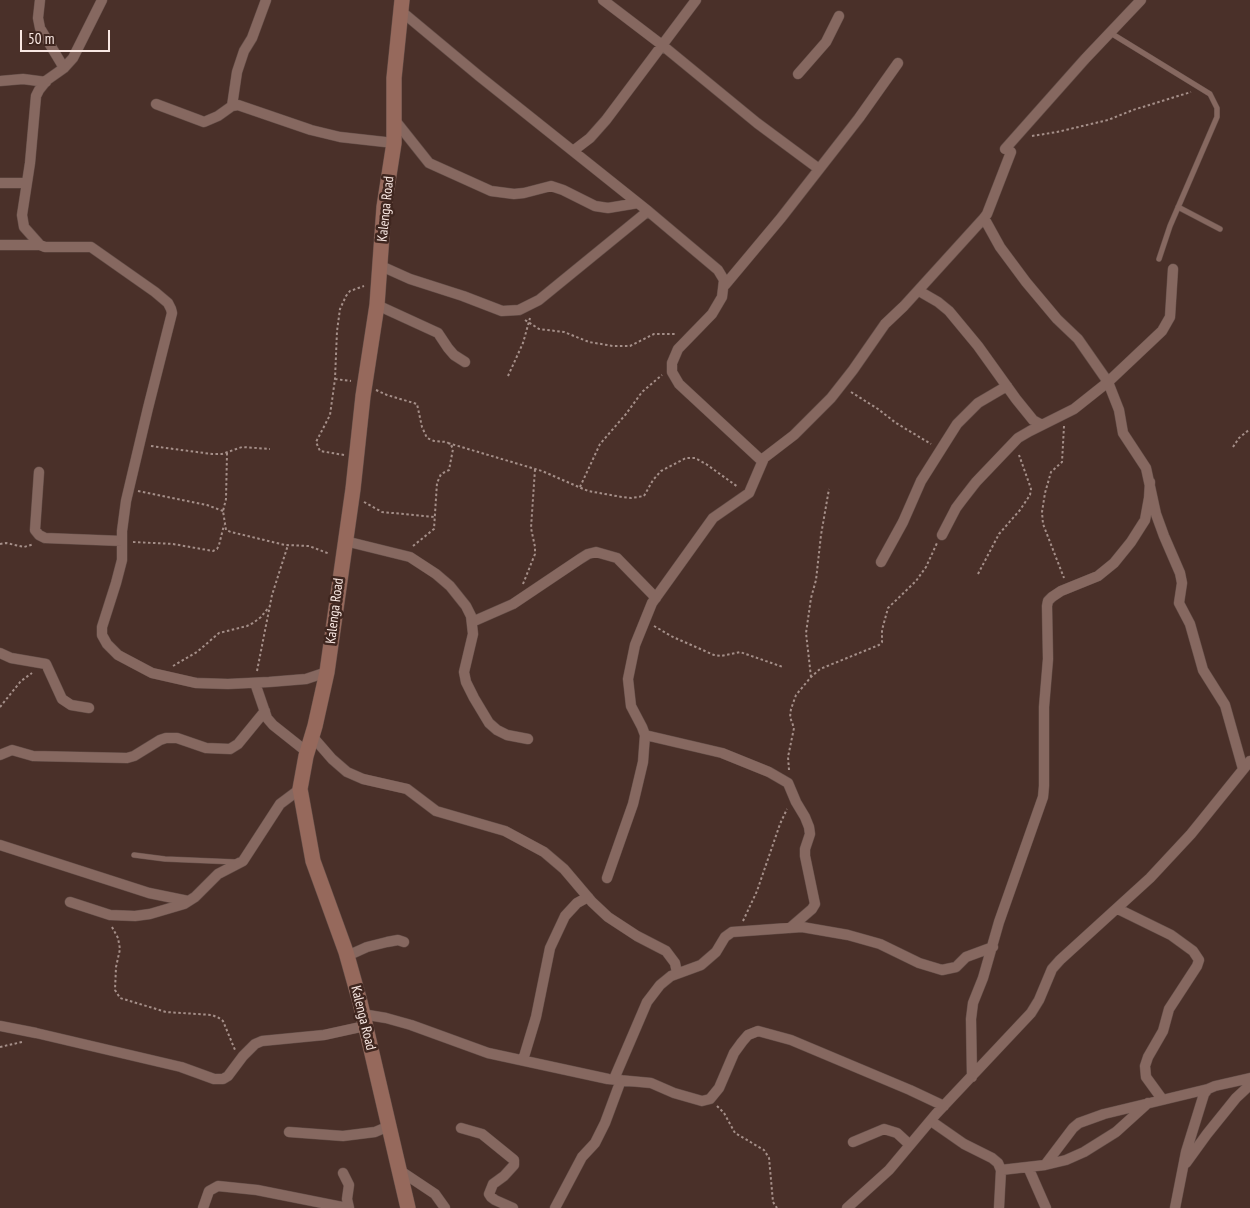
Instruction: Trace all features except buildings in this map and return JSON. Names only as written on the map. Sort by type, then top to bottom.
[{"type":"main road","name":"Kalenga Road","points":[[402,5],[394,78],[394,143],[384,207],[377,305],[327,672],[300,789],[313,860],[346,956],[364,1020],[408,1208]]},
{"type":"street","points":[[40,0],[38,18],[40,28],[64,68]]},
{"type":"street","points":[[40,245],[24,227],[22,215],[36,96],[46,82],[73,58],[102,0]]},
{"type":"street","points":[[232,106],[237,72],[244,51],[258,24],[266,0]]},
{"type":"street","points":[[603,0],[662,45],[757,123],[819,169]]},
{"type":"street","points":[[573,151],[590,138],[606,120],[696,0]]},
{"type":"street","points":[[607,878],[633,804],[643,762],[645,735],[631,706],[628,679],[635,645],[656,598],[713,518],[749,493],[762,461],[794,435],[840,386],[885,324],[918,291],[984,218],[1008,150],[1015,138],[1109,32],[1141,0]]},
{"type":"street","points":[[402,5],[479,76],[648,211],[718,270],[725,285]]},
{"type":"street","points":[[798,74],[826,42],[839,16]]},
{"type":"street","points":[[762,461],[679,384],[672,368],[672,362],[678,349],[712,314],[722,297],[725,285],[781,218],[859,118],[898,63]]},
{"type":"street","points":[[0,81],[46,82]]},
{"type":"street","points":[[156,104],[204,122],[218,116],[232,106],[238,105],[311,130],[340,137],[394,143]]},
{"type":"street","points":[[393,118],[429,163],[491,191],[514,194],[551,186],[595,206],[608,208],[638,203]]},
{"type":"street","points":[[0,183],[27,183]]},
{"type":"street","points":[[381,266],[431,287],[507,312],[519,310],[539,300],[648,211]]},
{"type":"street","points":[[984,218],[1000,247],[1026,282],[1057,319],[1078,339],[1108,382],[1119,410],[1123,433],[1146,468],[1156,514],[1180,573],[1182,583],[1179,603],[1190,624],[1203,670],[1225,705],[1243,769]]},
{"type":"street","points":[[0,245],[91,247],[155,292],[168,303],[171,309],[172,313],[129,490],[122,541],[122,560],[102,627],[102,635],[107,644],[118,655],[152,673],[196,683],[255,683],[306,678],[327,672]]},
{"type":"street","points":[[942,535],[962,500],[976,482],[1014,443],[1030,431],[1065,414],[1108,382],[1162,331],[1170,317],[1173,269]]},
{"type":"street","points":[[918,291],[938,302],[949,311],[978,346],[1033,420],[1042,425]]},
{"type":"street","points":[[377,305],[438,333],[448,348],[465,362]]},
{"type":"street","points":[[881,562],[903,522],[921,481],[963,416],[978,403],[1007,386]]},
{"type":"street","points":[[39,472],[35,530],[39,535],[45,538],[122,541]]},
{"type":"street","points":[[972,1077],[971,1019],[973,1003],[984,978],[1002,914],[1043,797],[1045,767],[1044,707],[1048,659],[1047,606],[1052,596],[1098,576],[1114,564],[1145,520],[1150,482]]},
{"type":"street","points":[[345,541],[410,557],[450,586],[466,606],[472,622],[473,634],[464,672],[466,682],[474,698],[489,723],[497,730],[507,735],[528,739]]},
{"type":"street","points":[[472,622],[513,604],[588,554],[596,552],[617,558],[656,598]]},
{"type":"street","points":[[0,654],[11,658],[43,663],[48,666],[62,699],[71,705],[89,708]]},
{"type":"street","points":[[255,683],[267,718],[307,752]]},
{"type":"street","points":[[0,755],[12,750],[33,756],[127,758],[166,738],[177,738],[206,748],[230,749],[238,744],[265,712]]},
{"type":"street","points":[[645,735],[722,753],[786,780],[809,827],[810,834],[805,849],[805,856],[815,904],[812,909],[790,928]]},
{"type":"street","points":[[312,736],[332,759],[347,772],[363,779],[407,789],[436,811],[505,831],[544,852],[564,869],[608,917],[637,936],[666,951],[673,959],[677,973]]},
{"type":"street","points":[[847,1208],[888,1170],[930,1121],[1031,1013],[1039,1000],[1052,969],[1060,960],[1150,878],[1191,834],[1250,761]]},
{"type":"street","points":[[70,902],[110,915],[135,916],[162,911],[188,902],[218,874],[242,862],[280,804],[300,789]]},
{"type":"street","points":[[0,845],[149,892],[188,902]]},
{"type":"street","points":[[523,1060],[536,1017],[550,948],[565,916],[577,904],[588,897]]},
{"type":"street","points":[[1118,909],[1171,935],[1193,951],[1199,960],[1169,1009],[1164,1031],[1148,1057],[1145,1066],[1146,1078],[1162,1099]]},
{"type":"street","points":[[555,1208],[582,1157],[595,1143],[605,1123],[618,1080],[647,1002],[660,985],[671,976],[701,965],[716,952],[727,935],[738,932],[802,927],[848,935],[880,944],[919,963],[942,970],[956,967],[966,957],[993,947]]},
{"type":"street","points":[[346,956],[367,947],[387,942],[398,940],[404,942]]},
{"type":"street","points":[[0,1026],[181,1067],[214,1079],[223,1079],[228,1076],[255,1044],[262,1041],[324,1035],[364,1020],[386,1018],[488,1053],[618,1080],[650,1084],[674,1094],[699,1100],[710,1099],[719,1088],[734,1053],[748,1034],[758,1031],[791,1040],[944,1106]]},
{"type":"street","points":[[1045,1165],[1078,1123],[1149,1102],[1250,1078]]},
{"type":"street","points":[[1183,1168],[1230,1105],[1250,1085]]},
{"type":"street","points":[[1175,1208],[1183,1168],[1200,1104],[1208,1089]]},
{"type":"street","points":[[1001,1170],[1045,1165],[1066,1160],[1116,1132],[1149,1102]]},
{"type":"street","points":[[930,1121],[964,1144],[998,1163],[1001,1170],[1000,1208]]},
{"type":"street","points":[[289,1132],[342,1136],[375,1132],[389,1126]]},
{"type":"street","points":[[461,1128],[482,1134],[514,1160],[514,1165],[493,1184],[489,1194],[495,1200],[513,1208]]},
{"type":"street","points":[[853,1142],[884,1129],[897,1133],[910,1145]]},
{"type":"street","points":[[1028,1167],[1046,1208]]},
{"type":"street","points":[[399,1170],[435,1194],[444,1208]]},
{"type":"street","points":[[203,1208],[209,1191],[218,1186],[257,1190],[348,1208],[346,1194],[349,1185],[343,1172]]},
{"type":"lane","points":[[1109,32],[1210,94],[1216,104],[1217,117],[1178,207],[1159,259]]},
{"type":"lane","points":[[1178,207],[1220,229]]},
{"type":"lane","points":[[134,855],[184,861],[242,862]]},
{"type":"path","points":[[1015,138],[1057,132],[1108,120],[1133,110],[1202,89]]},
{"type":"path","points":[[356,456],[323,452],[316,445],[318,436],[330,415],[335,379],[340,309],[350,291],[357,288],[378,286]]},
{"type":"path","points":[[507,312],[539,329],[564,332],[589,342],[613,346],[630,346],[654,334],[692,335]]},
{"type":"path","points":[[508,376],[523,344],[529,322]]},
{"type":"path","points":[[580,487],[600,444],[642,392],[672,368]]},
{"type":"path","points":[[335,379],[365,383],[387,395],[417,404],[422,427],[427,438],[535,469],[562,478],[596,493],[631,498],[642,497],[661,471],[686,458],[695,458],[706,464],[726,480],[749,493]]},
{"type":"path","points":[[840,386],[930,444],[943,448]]},
{"type":"path","points":[[1065,414],[1063,458],[1062,462],[1051,472],[1042,512],[1043,524],[1068,588]]},
{"type":"path","points":[[1233,447],[1239,438],[1250,429]]},
{"type":"path","points":[[400,554],[434,529],[437,483],[441,474],[449,470],[453,452],[452,447],[448,443]]},
{"type":"path","points":[[978,574],[999,534],[1030,495],[1030,483],[1014,443]]},
{"type":"path","points":[[139,445],[212,454],[227,453],[242,447],[270,449]]},
{"type":"path","points":[[122,541],[174,544],[217,550],[224,525],[223,511],[226,499],[227,453]]},
{"type":"path","points":[[513,604],[535,554],[536,547],[531,528],[535,469]]},
{"type":"path","points":[[353,488],[364,502],[382,512],[435,517]]},
{"type":"path","points":[[811,677],[806,633],[811,598],[816,580],[829,489]]},
{"type":"path","points":[[129,490],[191,501],[223,511]]},
{"type":"path","points":[[224,525],[226,530],[231,532],[288,545],[309,546],[342,559]]},
{"type":"path","points":[[738,932],[757,891],[780,824],[794,796],[788,757],[794,728],[790,717],[791,709],[796,695],[820,669],[879,645],[882,642],[882,630],[888,608],[916,581],[942,535]]},
{"type":"path","points":[[0,544],[30,546],[45,538]]},
{"type":"path","points":[[255,683],[269,607],[288,545]]},
{"type":"path","points":[[161,675],[175,664],[198,652],[220,633],[247,626],[261,617],[269,607]]},
{"type":"path","points":[[645,620],[673,638],[714,654],[722,656],[740,652],[782,667]]},
{"type":"path","points":[[0,707],[21,681],[43,663]]},
{"type":"path","points":[[94,910],[113,928],[118,938],[120,948],[116,967],[115,990],[120,998],[166,1012],[212,1015],[219,1018],[228,1032],[239,1061]]},
{"type":"path","points":[[710,1099],[724,1113],[735,1133],[764,1150],[769,1158],[773,1202],[777,1208]]}]
